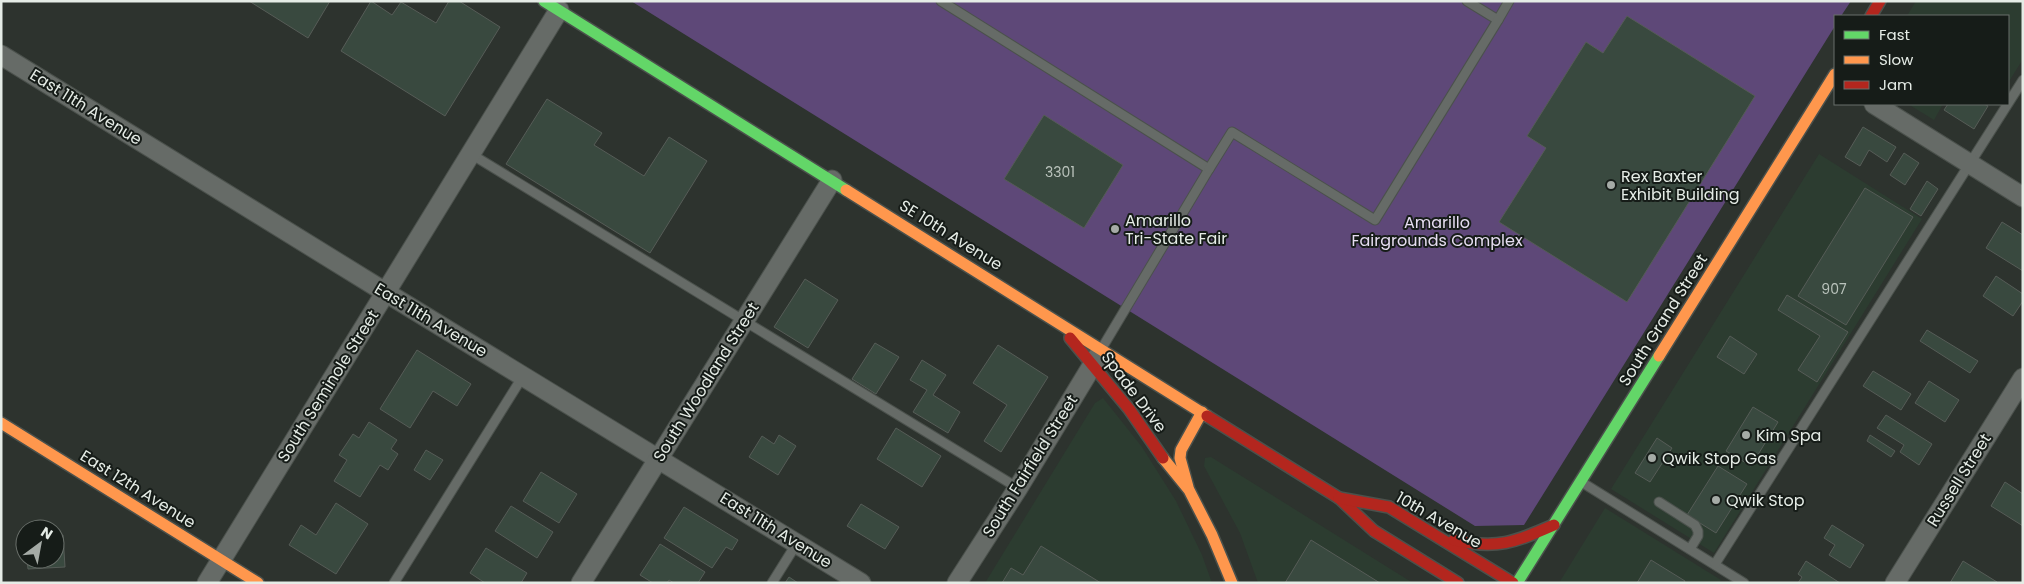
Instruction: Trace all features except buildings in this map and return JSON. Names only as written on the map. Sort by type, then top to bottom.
[{"type":"main road","points":[[1872,15],[1880,1]]},
{"type":"main road","name":"SE 10th Avenue","points":[[552,6],[1050,316],[1098,356],[1202,412],[1339,498]]},
{"type":"main road","name":"South Grand Street","points":[[1517,583],[1834,77]]},
{"type":"main road","name":"Spade Drive","points":[[1050,316],[1098,356],[1129,408],[1168,465],[1189,490]]},
{"type":"main road","name":"Spade Drive","points":[[1202,412],[1181,450],[1180,458],[1189,490],[1212,535],[1232,583]]},
{"type":"main road","name":"East 12th Avenue","points":[[1,423],[258,583]]},
{"type":"main road","points":[[1339,498],[1374,531],[1458,583]]},
{"type":"main road","name":"10th Avenue","points":[[1339,498],[1389,507],[1513,583]]},
{"type":"main road","points":[[1431,533],[1467,544],[1486,547],[1500,546],[1522,539],[1554,525]]},
{"type":"street","name":"South Seminole Street","points":[[207,583],[471,154],[552,6]]},
{"type":"street","name":"East 11th Avenue","points":[[1,55],[861,583]]},
{"type":"street","points":[[1876,105],[2023,197]]},
{"type":"street","name":"South Woodland Street","points":[[581,583],[832,180]]},
{"type":"street","name":"South Fairfield Street","points":[[957,583],[1018,488],[1098,356]]},
{"type":"street","name":"Russell Street","points":[[1895,583],[2023,378]]},
{"type":"lane","points":[[941,1],[1209,169]]},
{"type":"lane","points":[[1467,1],[1498,20]]},
{"type":"lane","points":[[1098,356],[1232,132],[1375,220],[1509,1]]},
{"type":"lane","points":[[2009,102],[2023,80]]},
{"type":"lane","points":[[1714,564],[2007,105]]},
{"type":"lane","points":[[471,154],[1018,488]]},
{"type":"lane","points":[[394,583],[523,376]]},
{"type":"lane","points":[[1581,481],[1744,583]]},
{"type":"lane","points":[[1659,502],[1695,525],[1698,536],[1690,549]]},
{"type":"lane","points":[[772,583],[797,543]]},
{"type":"shaded area","points":[[1916,1],[2023,1],[2023,59],[2009,81],[2009,15],[1908,15]]},
{"type":"shaded area","points":[[1910,105],[1942,105],[1934,120]]},
{"type":"shaded area","points":[[1819,154],[1922,219],[1714,553],[1611,489]]},
{"type":"shaded area","points":[[1103,398],[1142,447],[1176,501],[1202,555],[1212,583],[985,583],[1095,403]]},
{"type":"shaded area","points":[[1211,457],[1413,583],[1258,583],[1240,533],[1204,466],[1205,458]]},
{"type":"shaded area","points":[[1605,508],[1721,580],[1719,583],[1559,583]]},
{"type":"green space","name":"Amarillo Fairgrounds Complex","points":[[631,1],[1851,1],[1842,15],[1834,15],[1834,28],[1524,525],[1475,526]]},
{"type":"traffic: fast","points":[[544,1],[846,190]]},
{"type":"traffic: fast","points":[[1517,583],[1659,356]]},
{"type":"traffic: slow","points":[[1659,356],[1834,76]]},
{"type":"traffic: slow","points":[[846,190],[1207,416]]},
{"type":"traffic: slow","points":[[1188,487],[1180,458],[1181,450],[1202,412]]},
{"type":"traffic: slow","points":[[1,423],[258,583]]},
{"type":"traffic: slow","points":[[1163,458],[1189,490],[1212,535],[1232,583]]},
{"type":"traffic: jam","points":[[1872,15],[1880,1]]},
{"type":"traffic: jam","points":[[1070,338],[1129,409],[1163,458]]},
{"type":"traffic: jam","points":[[1207,416],[1339,498],[1374,531],[1458,583]]},
{"type":"traffic: jam","points":[[1339,498],[1389,507],[1513,583]]},
{"type":"traffic: jam","points":[[1454,540],[1482,544],[1506,543],[1554,525]]},
{"type":"place","name":"Rex Baxter Exhibit Building","points":[[1611,185]]},
{"type":"place","name":"Amarillo Tri-State Fair","points":[[1115,229]]},
{"type":"place","name":"Kim Spa","points":[[1746,435]]},
{"type":"place","name":"Qwik Stop Gas","points":[[1652,458]]},
{"type":"place","name":"Qwik Stop","points":[[1716,500]]}]
